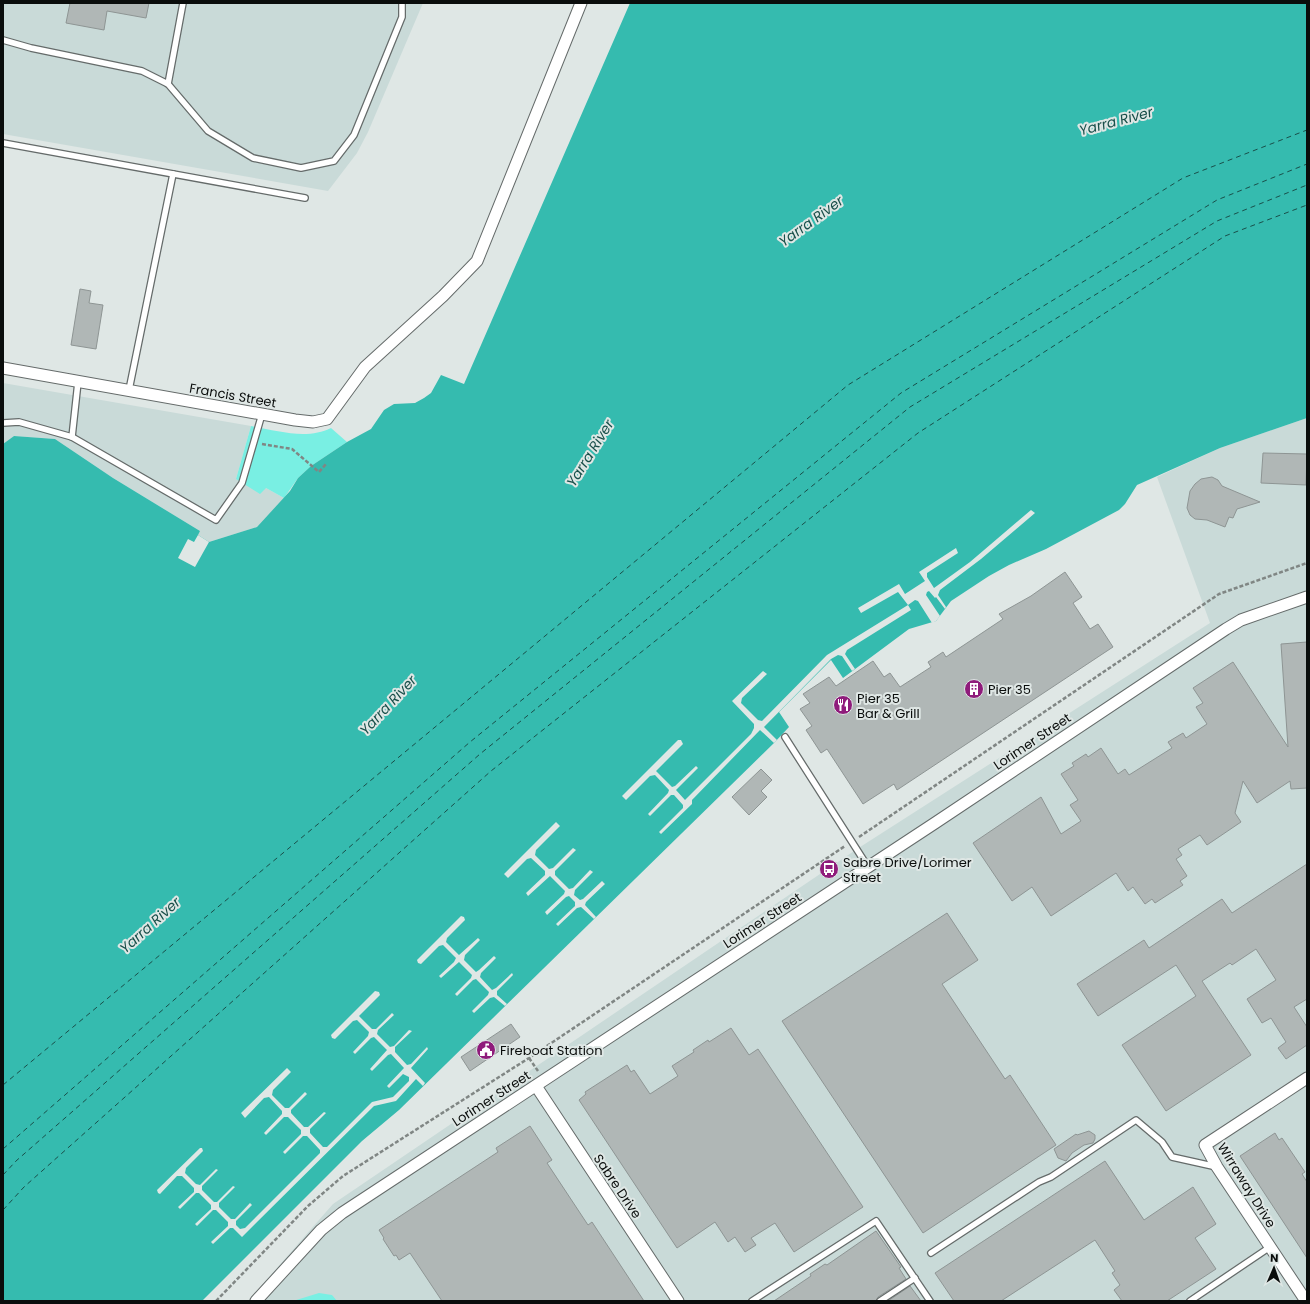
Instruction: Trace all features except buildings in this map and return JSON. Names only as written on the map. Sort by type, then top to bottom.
[{"type":"street","name":"Francis Street","points":[[3,368],[262,414],[313,422],[327,419],[365,367],[443,296],[477,261],[581,3]]},
{"type":"street","name":"Lorimer Street","points":[[256,1301],[321,1230],[335,1218],[868,867],[1233,624],[1307,598]]},
{"type":"street","name":"Wirraway Drive","points":[[1306,1301],[1217,1167],[1205,1145],[1307,1078]]},
{"type":"street","name":"Sabre Drive","points":[[536,1086],[678,1301]]},
{"type":"lane","points":[[168,84],[183,3]]},
{"type":"lane","points":[[3,40],[31,48],[142,71],[168,84],[208,131],[253,158],[301,168],[334,161],[354,135],[402,17],[402,3]]},
{"type":"lane","points":[[3,143],[305,198]]},
{"type":"lane","points":[[129,390],[173,174]]},
{"type":"lane","points":[[72,437],[78,382]]},
{"type":"lane","points":[[3,423],[19,422],[72,437],[216,520],[242,483],[262,414]]},
{"type":"lane","points":[[785,738],[853,841],[868,867]]},
{"type":"lane","points":[[931,1253],[1039,1182],[1051,1177],[1136,1120],[1162,1142],[1172,1157],[1217,1167]]},
{"type":"lane","points":[[752,1301],[876,1221],[930,1301]]},
{"type":"lane","points":[[1190,1301],[1270,1247]]},
{"type":"lane","points":[[880,1301],[915,1278]]},
{"type":"path","points":[[260,443],[292,449],[318,472],[326,464]]},
{"type":"path","points":[[216,1301],[308,1206],[344,1176],[529,1058],[1219,594],[1307,563]]},
{"type":"shaded area","points":[[3,3],[423,3],[368,132],[357,153],[328,191],[3,134]]},
{"type":"shaded area","points":[[3,383],[251,426],[236,479],[266,488],[284,498],[257,527],[209,542],[178,558],[200,531],[113,478],[55,439],[14,436],[3,444]]},
{"type":"shaded area","points":[[1307,418],[1307,1301],[248,1301],[333,1204],[857,849],[1210,623],[1157,477],[1220,448]]},
{"type":"shaded area","points":[[251,426],[281,432],[302,434],[322,432],[331,428],[347,442],[311,466],[298,478],[284,498],[266,488],[260,494],[236,479]]},
{"type":"shaded area","points":[[319,1293],[332,1295],[337,1301],[293,1301]]},
{"type":"water","name":"Yarra River","points":[[630,3],[1307,3],[1307,418],[1220,448],[1137,485],[1125,504],[1119,510],[1046,549],[1009,565],[989,576],[951,601],[936,621],[909,629],[843,678],[831,660],[779,712],[789,727],[774,743],[399,1110],[362,1141],[202,1301],[3,1301],[3,444],[14,436],[55,439],[113,478],[200,531],[198,535],[209,542],[257,527],[290,491],[298,478],[311,466],[347,442],[371,429],[384,410],[394,404],[415,403],[424,398],[431,393],[441,375],[464,384]]},
{"type":"pier","points":[[1031,510],[1035,513],[981,559],[940,590],[938,595],[946,607],[945,609],[936,597],[935,598],[929,591],[927,592],[926,595],[940,616],[936,621],[932,623],[918,601],[915,600],[908,605],[898,592],[861,613],[858,608],[899,584],[905,594],[925,581],[919,572],[956,548],[958,553],[927,573],[927,577],[934,588],[970,562]]},
{"type":"pier","points":[[198,535],[209,542],[195,567],[178,558],[188,539],[194,542]]},
{"type":"pier","points":[[908,605],[911,610],[847,650],[845,654],[855,669],[852,671],[842,656],[838,655],[831,659],[764,727],[777,740],[774,743],[760,730],[692,800],[692,804],[661,834],[659,832],[683,808],[683,805],[674,795],[671,795],[650,816],[648,814],[668,793],[669,790],[655,775],[650,776],[626,800],[622,796],[678,740],[681,740],[683,744],[656,771],[672,787],[675,786],[696,766],[698,768],[676,790],[685,800],[751,734],[754,724],[732,701],[763,671],[767,674],[742,698],[741,703],[758,720],[762,721],[827,655]]},
{"type":"pier","points":[[556,822],[560,826],[536,850],[535,855],[549,869],[553,868],[573,848],[576,850],[555,871],[555,875],[569,889],[573,888],[590,870],[593,872],[575,890],[574,895],[580,900],[583,899],[602,881],[605,884],[586,902],[585,905],[596,917],[594,919],[581,907],[577,908],[558,926],[556,924],[575,906],[575,902],[569,896],[566,897],[547,915],[545,912],[564,894],[565,891],[550,876],[528,896],[526,893],[545,875],[545,871],[531,858],[527,859],[508,878],[504,874]]},
{"type":"pier","points":[[461,916],[464,917],[465,920],[447,938],[446,942],[459,955],[478,938],[480,940],[465,955],[464,960],[476,972],[494,956],[496,958],[481,973],[480,977],[492,990],[512,973],[513,975],[497,991],[497,995],[507,1004],[505,1006],[494,997],[490,998],[474,1013],[472,1011],[488,995],[489,992],[476,979],[473,980],[457,996],[455,994],[471,978],[472,975],[459,962],[441,978],[439,976],[454,962],[456,958],[443,945],[439,946],[421,964],[418,963],[417,960]]},
{"type":"pier","points":[[375,991],[379,992],[380,995],[359,1016],[372,1029],[376,1029],[392,1013],[394,1015],[378,1030],[377,1034],[390,1047],[394,1046],[409,1030],[412,1031],[395,1047],[395,1052],[407,1065],[411,1064],[427,1047],[428,1049],[411,1068],[425,1083],[423,1086],[416,1079],[396,1101],[374,1106],[242,1237],[233,1228],[230,1228],[213,1244],[211,1242],[228,1226],[228,1222],[216,1210],[213,1210],[197,1226],[195,1224],[211,1209],[211,1205],[199,1193],[196,1193],[180,1209],[178,1207],[194,1192],[194,1188],[182,1176],[177,1176],[160,1194],[157,1190],[200,1148],[202,1148],[203,1151],[186,1168],[185,1173],[196,1184],[200,1185],[216,1169],[218,1170],[202,1186],[202,1190],[214,1202],[217,1202],[233,1186],[235,1187],[219,1203],[219,1207],[231,1219],[235,1219],[250,1203],[252,1205],[236,1221],[236,1225],[240,1229],[245,1228],[320,1153],[320,1150],[307,1136],[303,1136],[285,1154],[283,1152],[301,1134],[301,1130],[288,1117],[284,1117],[266,1135],[264,1133],[282,1114],[282,1111],[269,1097],[264,1098],[245,1118],[241,1113],[287,1068],[291,1072],[273,1090],[272,1095],[285,1108],[289,1108],[305,1092],[307,1094],[291,1110],[291,1113],[304,1127],[308,1127],[324,1112],[326,1113],[310,1129],[310,1133],[323,1147],[327,1147],[372,1102],[393,1097],[409,1081],[409,1077],[403,1074],[389,1088],[387,1086],[404,1068],[391,1054],[388,1055],[372,1071],[370,1069],[387,1050],[374,1037],[371,1038],[355,1054],[353,1052],[368,1036],[369,1032],[357,1020],[353,1021],[335,1039],[332,1038],[331,1035]]},
{"type":"ferry route","points":[[3,1085],[848,385],[1183,178],[1307,130]]},
{"type":"ferry route","points":[[3,1149],[470,742],[901,393],[1217,200],[1307,164]]},
{"type":"ferry route","points":[[3,1175],[16,1161],[480,754],[910,407],[1217,221],[1307,185]]},
{"type":"ferry route","points":[[3,1210],[24,1187],[491,771],[918,433],[1225,236],[1307,205]]},
{"type":"place","name":"Pier 35","points":[[974,689]]},
{"type":"place","name":"Pier 35 Bar & Grill","points":[[843,705]]},
{"type":"place","name":"Sabre Drive/Lorimer Street","points":[[829,869]]},
{"type":"place","name":"Fireboat Station","points":[[486,1050]]}]
